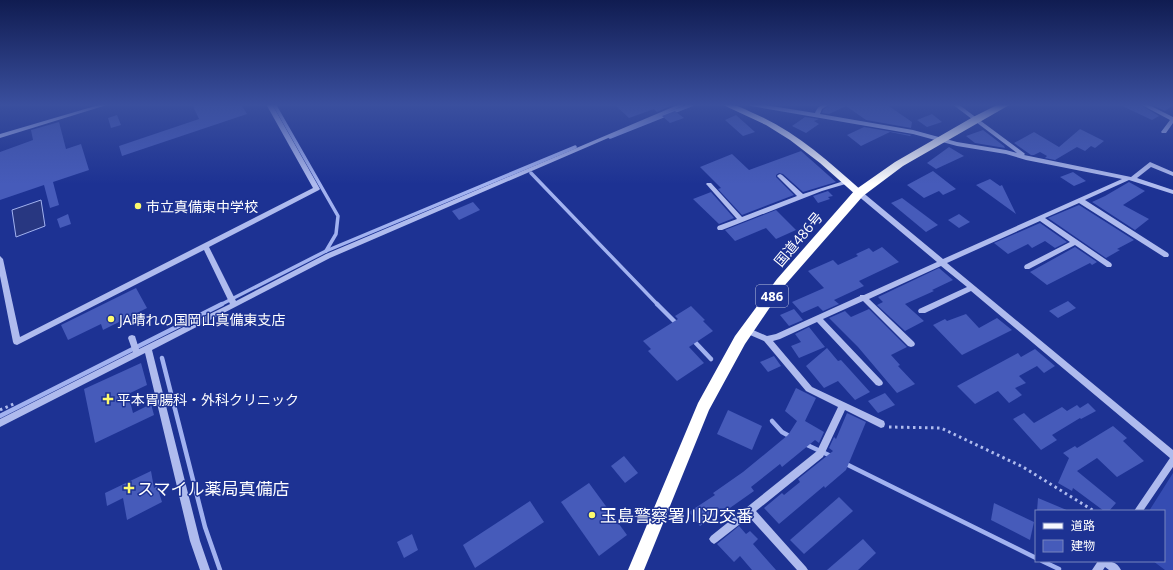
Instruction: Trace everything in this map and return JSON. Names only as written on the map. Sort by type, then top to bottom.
[{"type":"highway","name":"国道486号","points":[[636,570],[703,407],[746,330],[781,282],[841,212],[860,193],[899,164],[956,131]]},
{"type":"main road","points":[[781,131],[817,157],[860,193]]},
{"type":"street","points":[[0,136],[18,131]]},
{"type":"street","points":[[0,259],[17,342],[317,189],[284,131]]},
{"type":"street","points":[[0,422],[135,347],[148,349],[232,302],[328,256],[622,131]]},
{"type":"street","points":[[901,131],[940,140],[1006,152],[1026,158],[1131,178],[1173,192]]},
{"type":"street","points":[[991,131],[1026,158]]},
{"type":"street","points":[[767,339],[777,337],[1077,201],[1081,201],[1131,178],[1150,164],[1173,174]]},
{"type":"street","points":[[780,176],[802,197]]},
{"type":"street","points":[[720,228],[802,197],[847,182]]},
{"type":"street","points":[[709,184],[741,220]]},
{"type":"street","points":[[860,193],[1173,455]]},
{"type":"street","points":[[1081,201],[1166,255]]},
{"type":"street","points":[[1040,218],[1109,265]]},
{"type":"street","points":[[1027,267],[1076,242]]},
{"type":"street","points":[[205,246],[232,302]]},
{"type":"street","points":[[922,311],[973,287]]},
{"type":"street","points":[[863,297],[911,344]]},
{"type":"street","points":[[817,318],[879,384]]},
{"type":"street","points":[[746,330],[767,339],[809,389],[881,424]]},
{"type":"street","points":[[148,349],[195,541],[205,570]]},
{"type":"street","points":[[714,539],[821,452],[843,406]]},
{"type":"street","points":[[1139,510],[1173,460]]},
{"type":"street","points":[[750,511],[803,570]]},
{"type":"street","points":[[1098,570],[1104,562]]},
{"type":"street","points":[[1106,562],[1116,570]]},
{"type":"path","points":[[881,424],[898,428],[941,428],[1024,467],[1092,510]]},
{"type":"shaded area","points":[[41,200],[45,226],[16,237],[12,210]]},
{"type":"shaded area","points":[[1173,473],[1173,570],[1165,570],[1154,562],[1165,562],[1165,510],[1150,510]]},
{"type":"building","points":[[31,131],[61,131],[66,149],[81,144],[89,170],[53,182],[59,205],[50,208],[44,185],[0,200],[0,152],[33,140]]},
{"type":"building","points":[[165,131],[198,131],[122,156],[119,146]]},
{"type":"building","points":[[737,131],[753,131],[755,132],[743,136]]},
{"type":"building","points":[[856,131],[885,131],[911,135],[890,132],[861,146],[847,135]]},
{"type":"building","points":[[984,131],[1005,148],[975,143],[966,136]]},
{"type":"building","points":[[1078,131],[1083,131],[1104,141],[1095,148],[1091,146],[1085,151],[1077,147],[1055,160],[1045,158],[1047,156],[1040,152],[1031,155],[1014,143],[1034,132],[1059,147]]},
{"type":"building","points":[[949,147],[964,156],[936,169],[927,163]]},
{"type":"building","points":[[801,151],[836,182],[803,192],[783,174],[779,173],[776,177],[794,195],[742,215],[718,189],[721,188],[700,167],[732,154],[749,170]]},
{"type":"building","points":[[933,171],[956,189],[943,195],[939,191],[924,198],[907,185]]},
{"type":"building","points":[[1073,172],[1086,181],[1074,186],[1060,177]]},
{"type":"building","points":[[990,179],[1000,186],[1002,185],[1016,214],[976,185]]},
{"type":"building","points":[[1129,182],[1145,191],[1123,205],[1149,219],[1135,230],[1092,202]]},
{"type":"building","points":[[828,191],[833,196],[828,197],[830,199],[818,203],[813,196]]},
{"type":"building","points":[[711,192],[734,218],[719,224],[693,199]]},
{"type":"building","points":[[902,198],[938,225],[926,232],[891,203]]},
{"type":"building","points":[[473,202],[480,210],[459,220],[452,211]]},
{"type":"building","points":[[1079,205],[1134,240],[1117,249],[1120,250],[1106,258],[1048,218]]},
{"type":"building","points":[[776,210],[796,230],[776,239],[766,228],[735,241],[725,230]]},
{"type":"building","points":[[68,214],[71,224],[60,228],[57,219]]},
{"type":"building","points":[[959,214],[970,222],[959,228],[948,220]]},
{"type":"building","points":[[1040,223],[1067,242],[1055,248],[1045,241],[1032,248],[1028,244],[1008,254],[994,243]]},
{"type":"building","points":[[882,247],[899,262],[859,281],[864,286],[834,300],[839,304],[823,311],[818,306],[802,313],[792,302],[824,288],[808,271],[833,260],[838,265],[858,256],[856,254],[869,248],[873,252]]},
{"type":"building","points":[[1075,247],[1097,262],[1092,265],[1090,263],[1047,285],[1030,272]]},
{"type":"building","points":[[939,268],[953,280],[932,290],[934,291],[905,304],[924,321],[905,331],[877,305],[883,302],[878,297]]},
{"type":"building","name":"JA晴れの国岡山真備東支店","points":[[136,288],[147,308],[103,330],[101,324],[68,340],[61,325]]},
{"type":"building","points":[[1068,301],[1076,308],[1058,318],[1049,311]]},
{"type":"building","points":[[691,306],[705,320],[703,321],[713,331],[689,347],[704,363],[677,381],[648,351],[651,349],[643,341],[678,319],[675,316]]},
{"type":"building","points":[[794,309],[803,320],[789,326],[780,315]]},
{"type":"building","points":[[869,309],[907,347],[891,355],[900,365],[898,366],[915,384],[897,393],[858,347],[829,318],[845,311],[851,317]]},
{"type":"building","points":[[966,314],[979,328],[997,318],[1012,330],[962,355],[933,325],[945,319],[947,321]]},
{"type":"building","points":[[809,327],[825,347],[799,358],[791,346],[801,342],[795,334]]},
{"type":"building","points":[[827,348],[838,361],[841,360],[870,392],[855,400],[838,381],[824,388],[806,366]]},
{"type":"building","points":[[1035,349],[1055,366],[1044,373],[1037,366],[1019,376],[1026,383],[1015,388],[1022,395],[1009,403],[998,391],[975,404],[957,386],[1018,353],[1021,357]]},
{"type":"building","points":[[774,356],[781,366],[768,372],[760,362]]},
{"type":"building","name":"平本胃腸科・外科クリニック","points":[[141,363],[147,385],[128,394],[133,413],[151,404],[154,415],[95,443],[84,389]]},
{"type":"building","points":[[796,388],[816,398],[805,421],[824,432],[819,443],[815,440],[782,467],[780,464],[751,487],[754,491],[727,510],[725,508],[700,526],[689,512],[715,495],[713,493],[743,472],[788,435],[797,421],[785,411]]},
{"type":"building","points":[[885,393],[895,405],[878,413],[868,401]]},
{"type":"building","points":[[1088,403],[1096,411],[1081,419],[1080,418],[1052,435],[1057,440],[1041,450],[1013,419],[1024,413],[1034,423],[1062,407],[1067,411],[1077,405],[1080,408]]},
{"type":"building","points":[[728,410],[762,426],[752,450],[717,434]]},
{"type":"building","points":[[847,413],[866,422],[846,470],[825,488],[824,486],[779,524],[764,508],[782,493],[784,495],[800,482],[798,479],[833,451],[829,448],[834,437],[836,439]]},
{"type":"building","points":[[1113,426],[1127,438],[1123,441],[1144,461],[1117,477],[1097,458],[1077,471],[1116,503],[1110,510],[1103,510],[1073,488],[1072,491],[1058,483],[1069,458],[1063,453],[1075,446],[1077,448]]},
{"type":"building","points":[[624,456],[638,473],[625,483],[611,466]]},
{"type":"building","points":[[151,471],[154,488],[157,486],[162,502],[127,520],[123,498],[107,506],[105,493]]},
{"type":"building","points":[[589,483],[627,535],[599,556],[561,502]]},
{"type":"building","points":[[839,497],[853,511],[804,554],[790,540]]},
{"type":"building","points":[[1038,498],[1067,510],[1037,510]]},
{"type":"building","points":[[530,501],[544,522],[475,568],[463,545]]},
{"type":"building","points":[[994,503],[1034,522],[1030,540],[991,520]]},
{"type":"building","points":[[739,526],[746,534],[750,531],[758,539],[753,544],[776,570],[752,570],[740,556],[734,562],[717,544]]},
{"type":"building","points":[[412,534],[418,550],[404,558],[397,542]]},
{"type":"building","points":[[863,539],[876,553],[858,570],[827,570]]},
{"type":"waterway","points":[[289,131],[338,216],[336,234],[326,251]]},
{"type":"waterway","points":[[610,137],[626,131]]},
{"type":"waterway","points":[[326,251],[575,147]]},
{"type":"waterway","points":[[531,173],[658,305]]},
{"type":"waterway","points":[[220,305],[326,251]]},
{"type":"waterway","points":[[0,416],[222,304]]},
{"type":"waterway","points":[[658,305],[678,325]]},
{"type":"waterway","points":[[693,340],[711,359]]},
{"type":"waterway","points":[[162,358],[205,527],[220,570]]},
{"type":"waterway","points":[[772,421],[782,432],[791,437]]},
{"type":"waterway","points":[[805,444],[833,457]]},
{"type":"waterway","points":[[844,463],[1035,558]]},
{"type":"waterway","points":[[1044,562],[1059,569]]},
{"type":"place","name":"市立真備東中学校","points":[[138,206]]},
{"type":"place","name":"JA晴れの国岡山真備東支店","points":[[111,319]]},
{"type":"place","name":"平本胃腸科・外科クリニック","points":[[108,399]]},
{"type":"place","name":"スマイル薬局真備店","points":[[129,488]]},
{"type":"place","name":"玉島警察署川辺交番","points":[[592,515]]}]
